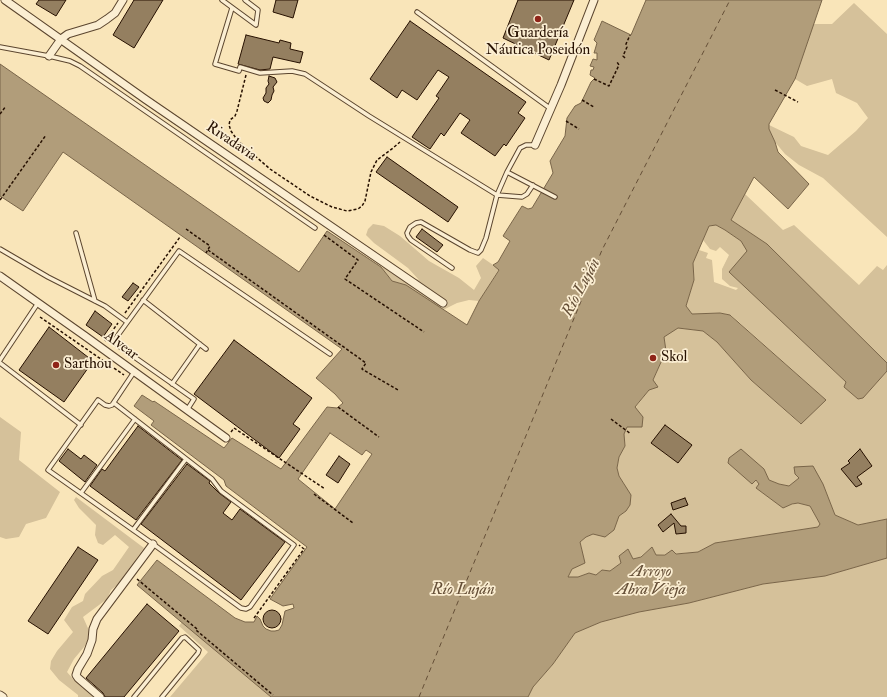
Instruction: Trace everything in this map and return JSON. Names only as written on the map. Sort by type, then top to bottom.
[{"type":"street","name":"Rivadavia","points":[[5,0],[151,104],[443,303]]},
{"type":"street","points":[[50,56],[61,39],[68,34],[98,25],[108,19],[115,13],[123,0]]},
{"type":"street","points":[[535,145],[551,109],[594,0]]},
{"type":"street","name":"Alvear","points":[[0,276],[226,438]]},
{"type":"street","points":[[100,697],[78,678],[76,675],[78,669],[87,654],[97,619],[153,544]]},
{"type":"lane","points":[[222,0],[256,25],[258,10],[245,0]]},
{"type":"lane","points":[[232,8],[215,64],[239,71],[240,67],[260,73],[292,71],[305,74],[402,137],[497,195],[522,197],[534,185]]},
{"type":"lane","points":[[417,12],[551,109]]},
{"type":"lane","points":[[0,47],[50,56],[70,61],[80,66],[315,228]]},
{"type":"lane","points":[[452,268],[411,240],[407,233],[410,227],[421,222],[478,253],[481,250],[486,238],[497,195],[507,172],[520,148],[526,145],[535,145]]},
{"type":"lane","points":[[507,172],[555,197]]},
{"type":"lane","points":[[76,233],[95,301]]},
{"type":"lane","points":[[0,249],[42,274],[95,301],[127,322]]},
{"type":"lane","points":[[187,410],[194,399],[113,342],[179,251],[330,354]]},
{"type":"lane","points":[[143,300],[206,349]]},
{"type":"lane","points":[[0,360],[38,303]]},
{"type":"lane","points":[[172,384],[200,344]]},
{"type":"lane","points":[[0,363],[81,425]]},
{"type":"lane","points":[[114,402],[212,479],[221,491],[294,545],[250,607],[246,609],[241,608],[48,470],[98,400],[110,406],[134,372]]},
{"type":"lane","points":[[81,493],[135,419]]},
{"type":"lane","points":[[133,530],[186,459]]},
{"type":"lane","points":[[134,697],[182,638],[185,637],[198,650],[198,653],[162,697]]},
{"type":"path","points":[[625,58],[623,56],[630,35]]},
{"type":"path","points":[[594,79],[609,86],[619,65],[617,62]]},
{"type":"path","points":[[248,69],[237,111],[235,116],[230,120],[229,125],[231,131],[238,141],[270,169],[310,196],[332,207],[347,211],[358,209],[362,206],[365,201],[371,172],[377,160],[393,148],[402,137]]},
{"type":"path","points":[[775,90],[798,102]]},
{"type":"path","points":[[582,100],[594,107]]},
{"type":"path","points":[[0,114],[6,106]]},
{"type":"path","points":[[566,121],[579,129]]},
{"type":"path","points":[[0,200],[46,135]]},
{"type":"path","points":[[186,229],[210,246],[206,253]]},
{"type":"path","points":[[324,235],[358,260],[345,279],[424,332]]},
{"type":"path","points":[[101,348],[180,237]]},
{"type":"path","points":[[208,250],[366,363],[362,369],[398,390]]},
{"type":"path","points":[[338,407],[378,437]]},
{"type":"path","points":[[611,419],[631,434]]},
{"type":"path","points":[[226,438],[234,428],[325,489]]},
{"type":"path","points":[[314,494],[353,523]]},
{"type":"path","points":[[137,579],[273,695]]},
{"type":"shaded area","points":[[854,3],[887,34],[887,237],[823,178],[799,165],[785,154],[775,142],[769,129],[769,125],[794,137],[801,146],[828,155],[856,131],[868,118],[857,103],[836,93],[832,79],[807,86],[795,79],[813,24],[832,24]]},
{"type":"shaded area","points":[[745,194],[783,230],[794,225],[859,285],[877,266],[883,270],[887,265],[887,363],[767,244],[731,220]]},
{"type":"shaded area","points":[[373,224],[384,226],[400,236],[429,261],[459,278],[474,290],[481,278],[476,266],[483,258],[499,269],[479,301],[469,300],[457,303],[443,310],[406,285],[392,281],[381,267],[419,280],[408,268],[374,243],[366,235],[368,229]]},
{"type":"shaded area","points":[[716,225],[741,241],[748,251],[730,272],[846,382],[844,387],[858,399],[863,398],[887,371],[887,519],[858,525],[835,515],[823,484],[800,478],[789,486],[779,484],[769,480],[764,469],[752,483],[755,480],[760,484],[756,488],[782,507],[798,503],[810,506],[820,524],[818,527],[715,543],[698,552],[656,555],[652,547],[640,557],[633,559],[628,549],[621,563],[610,571],[602,570],[596,575],[589,573],[578,577],[568,577],[582,549],[580,542],[593,534],[614,530],[619,516],[626,511],[625,485],[619,476],[617,468],[619,457],[625,446],[624,434],[627,427],[642,427],[635,408],[649,390],[666,351],[663,337],[678,328],[703,331],[717,342],[751,380],[800,424],[826,400],[731,315],[720,313],[692,314],[686,306],[694,280],[693,263],[699,250],[708,253],[706,258],[712,260],[714,282],[736,290],[738,288],[730,286],[722,279],[722,269],[729,255],[720,247],[716,251],[710,249],[703,240],[709,226]],"holes":[[[652,443],[691,446],[678,463]]]},
{"type":"shaded area","points":[[0,417],[21,432],[19,460],[60,492],[46,518],[26,524],[19,537],[6,539],[0,537]]},
{"type":"shaded area","points":[[76,497],[144,548],[117,585],[111,590],[107,599],[83,617],[91,635],[84,647],[74,659],[67,672],[73,679],[95,697],[78,697],[78,695],[59,680],[50,669],[51,661],[57,651],[73,632],[64,620],[72,607],[83,601],[85,594],[102,576],[113,570],[129,547],[115,535],[103,545],[98,543],[95,535],[96,525],[79,508],[74,500]]},
{"type":"shaded area","points":[[887,558],[887,697],[528,697],[533,687],[553,664],[575,633],[601,622],[638,612],[689,603],[763,584],[825,576]]},
{"type":"shaded area","points":[[182,622],[271,697],[170,697],[208,652],[179,626]]},
{"type":"water","name":"Río Luján","points":[[646,0],[822,0],[795,79],[769,124],[769,129],[778,152],[809,184],[788,209],[754,177],[731,220],[767,244],[887,363],[887,371],[863,398],[858,399],[844,387],[846,382],[729,272],[747,251],[741,241],[725,230],[716,225],[709,226],[693,263],[694,280],[686,306],[692,314],[720,313],[730,315],[826,400],[801,424],[751,380],[717,342],[703,331],[678,328],[664,337],[666,351],[653,380],[658,387],[649,390],[635,407],[643,417],[642,427],[627,427],[624,434],[625,446],[619,457],[617,468],[619,476],[631,495],[630,505],[626,511],[619,516],[614,530],[605,537],[593,534],[580,542],[585,563],[572,569],[568,577],[578,577],[589,573],[596,575],[602,570],[610,571],[621,563],[619,556],[628,549],[633,559],[641,557],[652,547],[656,555],[665,555],[672,550],[676,554],[698,552],[715,543],[818,527],[820,524],[810,506],[798,503],[783,508],[756,488],[759,484],[756,480],[752,484],[728,463],[729,458],[741,449],[764,469],[769,480],[779,484],[789,486],[799,478],[795,474],[794,467],[813,466],[823,484],[835,515],[858,525],[887,519],[887,558],[825,576],[763,584],[689,603],[639,612],[601,622],[575,633],[553,664],[533,687],[528,697],[271,697],[137,585],[157,560],[235,618],[245,622],[254,622],[257,616],[266,629],[275,631],[279,630],[282,625],[285,611],[294,608],[293,604],[283,606],[270,599],[307,547],[226,486],[224,480],[151,425],[154,421],[134,406],[142,395],[153,402],[154,401],[224,448],[232,438],[281,469],[327,407],[337,408],[343,403],[316,378],[342,349],[63,152],[23,211],[0,196],[0,64],[299,272],[327,231],[381,267],[392,281],[406,285],[467,325],[479,301],[499,270],[493,265],[498,262],[510,241],[503,236],[522,206],[528,209],[532,208],[553,173],[550,161],[565,136],[567,118],[575,106],[581,103],[591,82],[595,78],[590,75],[591,70],[593,70],[594,67],[590,66],[593,59],[597,60],[597,53],[594,53],[597,43],[594,40],[602,21],[631,35]],"holes":[[[330,433],[362,455],[366,450],[372,454],[335,509],[298,479]]]},
{"type":"building","points":[[39,0],[66,0],[56,16],[36,4]]},
{"type":"building","points":[[134,0],[163,0],[134,48],[113,35]]},
{"type":"building","points":[[276,0],[298,0],[293,18],[273,12]]},
{"type":"building","name":"Guardería Náutica Poseidón","points":[[518,0],[574,0],[549,60],[503,38]]},
{"type":"building","points":[[410,21],[526,102],[518,113],[525,118],[506,146],[504,144],[495,156],[461,133],[470,120],[460,113],[444,136],[441,133],[430,149],[412,137],[439,98],[436,96],[449,77],[438,70],[417,100],[402,90],[397,98],[370,79]]},
{"type":"building","points":[[246,35],[279,43],[280,40],[291,43],[290,49],[303,52],[300,63],[273,57],[270,69],[260,70],[238,64]]},
{"type":"building","points":[[269,76],[275,78],[277,82],[273,87],[274,91],[271,100],[268,103],[264,101],[263,98],[269,84]]},
{"type":"building","points":[[387,157],[458,207],[448,222],[376,172]]},
{"type":"building","points":[[422,229],[443,245],[437,252],[416,237]]},
{"type":"building","points":[[133,283],[139,287],[128,301],[122,297]]},
{"type":"building","points":[[95,311],[112,324],[103,337],[86,325]]},
{"type":"building","name":"Sarthou","points":[[49,327],[93,361],[64,402],[19,370]]},
{"type":"building","points":[[234,340],[312,398],[293,424],[300,429],[279,458],[194,394]]},
{"type":"building","points":[[665,425],[692,445],[678,463],[651,443]]},
{"type":"building","points":[[138,426],[182,460],[136,520],[90,486],[102,469],[105,471]]},
{"type":"building","points":[[68,449],[81,459],[84,455],[97,465],[85,482],[59,461]]},
{"type":"building","points":[[860,449],[872,466],[857,477],[862,484],[856,487],[841,469],[850,463],[848,461]]},
{"type":"building","points":[[339,456],[350,464],[338,483],[326,475]]},
{"type":"building","points":[[187,464],[210,481],[209,483],[219,493],[231,502],[223,513],[232,520],[240,509],[285,542],[241,600],[141,524]]},
{"type":"building","points":[[685,498],[688,505],[673,510],[671,503]]},
{"type":"building","points":[[671,514],[681,526],[686,526],[686,533],[676,534],[674,523],[663,532],[658,525]]},
{"type":"building","points":[[78,547],[98,560],[48,634],[28,621]]},
{"type":"building","points":[[147,604],[179,631],[124,697],[105,697],[103,693],[86,678]]},
{"type":"building","points":[[268,610],[276,610],[281,615],[279,626],[276,628],[268,628],[263,623],[263,615]]},
{"type":"ferry route","points":[[419,697],[602,250],[730,0]]},
{"type":"place","name":"Guardería Náutica Poseidón","points":[[538,19]]},
{"type":"place","name":"Skol","points":[[653,358]]},
{"type":"place","name":"Sarthou","points":[[56,365]]},
{"type":"water label","name":"Arroyo Abra Vieja","points":[[651,582]]}]
